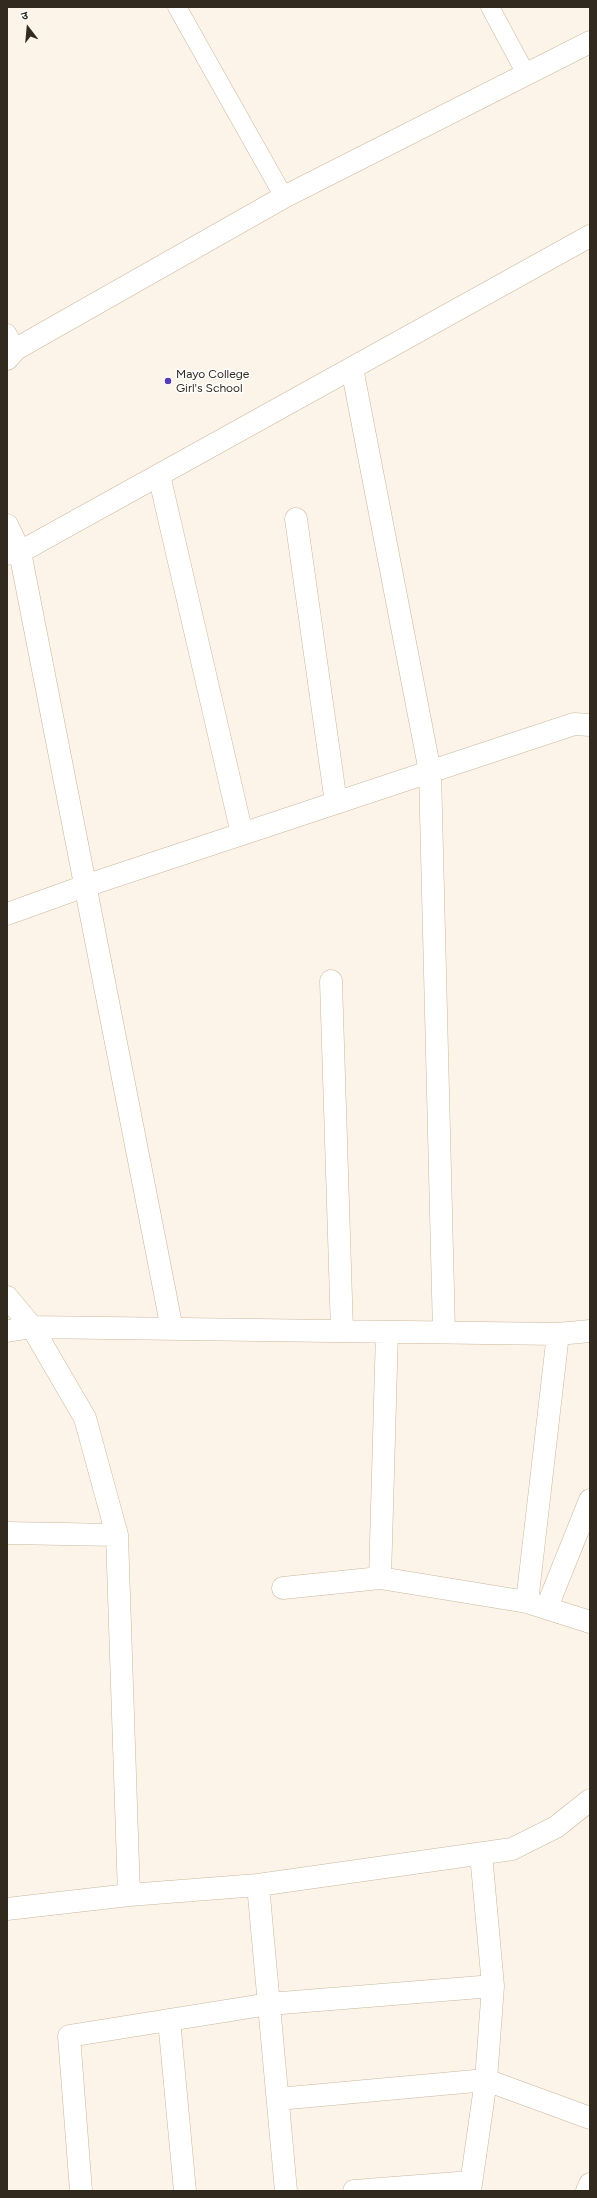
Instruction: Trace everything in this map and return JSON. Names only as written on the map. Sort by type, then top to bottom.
[{"type":"street","points":[[10,347],[284,197],[590,42]]},
{"type":"street","points":[[13,553],[159,475],[590,236]]},
{"type":"street","points":[[352,368],[430,772],[444,1332]]},
{"type":"street","points":[[159,475],[242,834]]},
{"type":"street","points":[[296,519],[336,803]]},
{"type":"street","points":[[7,525],[85,886],[172,1329]]},
{"type":"street","points":[[7,914],[85,886],[574,724],[590,725]]},
{"type":"street","points":[[331,981],[342,1331]]},
{"type":"street","points":[[7,1298],[32,1327],[86,1418],[116,1535],[129,1895]]},
{"type":"street","points":[[7,1331],[32,1327],[558,1334],[590,1331]]},
{"type":"street","points":[[380,1578],[386,1332]]},
{"type":"street","points":[[537,1605],[558,1334]]},
{"type":"street","points":[[537,1605],[590,1500]]},
{"type":"street","points":[[7,1533],[116,1535]]},
{"type":"street","points":[[283,1588],[380,1578],[537,1605],[590,1622]]},
{"type":"street","points":[[7,1909],[129,1895],[258,1885],[512,1849],[556,1827],[590,1800]]},
{"type":"street","points":[[354,2191],[471,2186],[486,2080],[493,1986],[481,1854]]},
{"type":"street","points":[[258,1885],[286,2191]]},
{"type":"street","points":[[82,2191],[69,2036],[269,2004],[493,1986]]},
{"type":"street","points":[[170,2020],[185,2191]]},
{"type":"street","points":[[278,2099],[486,2080],[590,2118]]},
{"type":"street","points":[[587,2191],[590,2184]]},
{"type":"lane","points":[[177,7],[284,197]]},
{"type":"lane","points":[[490,7],[526,74]]},
{"type":"place","name":"Mayo College Girl's School","points":[[168,381]]}]
